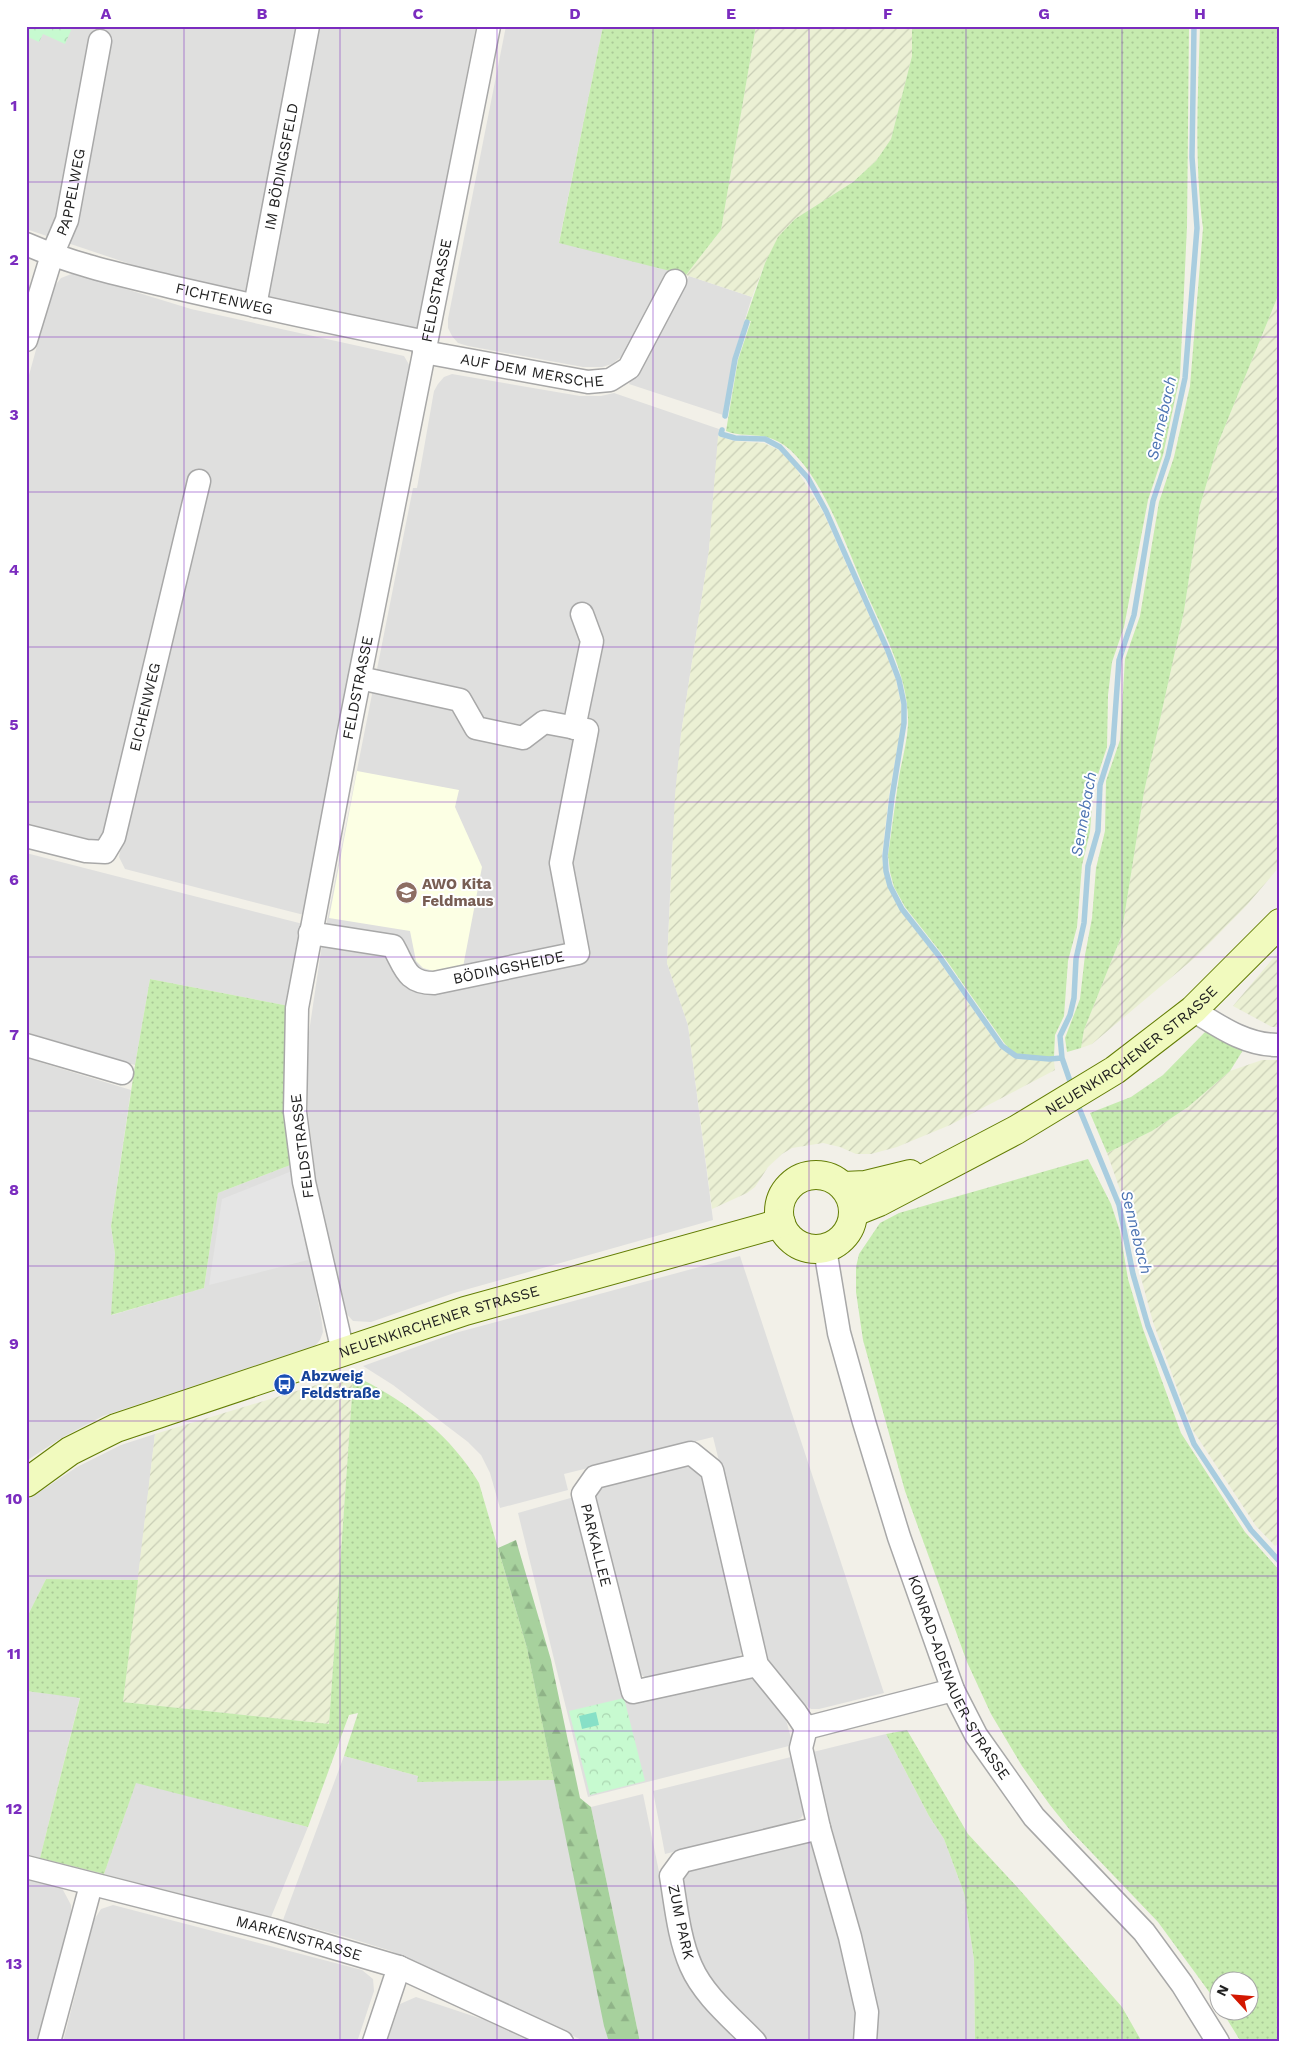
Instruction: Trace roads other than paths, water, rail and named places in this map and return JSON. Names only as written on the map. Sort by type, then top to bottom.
[{"type":"street","name":"IM BÖDINGSFELD","points":[[255,306],[308,26]]},
{"type":"street","name":"FELDSTRASSE","points":[[343,1352],[304,1182],[295,1112],[297,1008],[310,932],[489,26]]},
{"type":"street","name":"PAPPELWEG","points":[[26,340],[52,255],[67,220],[100,41]]},
{"type":"street","name":"FICHTENWEG","points":[[26,244],[52,255],[425,347]]},
{"type":"street","name":"AUF DEM MERSCHE","points":[[425,347],[588,382],[610,380],[629,368],[675,281]]},
{"type":"street","name":"EICHENWEG","points":[[26,836],[86,851],[105,852],[114,837],[199,481]]},
{"type":"street","points":[[360,678],[460,700],[476,728],[522,738],[544,722],[574,728],[592,641],[582,614]]},
{"type":"street","name":"BÖDINGSHEIDE","points":[[310,932],[393,946],[409,976],[420,983],[434,983],[578,953],[561,863],[587,730],[574,728]]},
{"type":"street","name":"NEUENKIRCHENER STRASSE","points":[[854,1212],[879,1202],[968,1156],[1074,1096],[1115,1070],[1193,1010],[1280,923]]},
{"type":"street","points":[[1193,1010],[1223,1029],[1249,1041],[1267,1045],[1280,1045]]},
{"type":"street","points":[[26,1045],[122,1073]]},
{"type":"street","name":"NEUENKIRCHENER STRASSE","points":[[844,1186],[865,1185],[903,1177],[968,1156]]},
{"type":"street","points":[[814,1175],[830,1177],[844,1186],[852,1198],[854,1212],[846,1235],[825,1249],[806,1248],[790,1239],[781,1223],[779,1206],[786,1191],[798,1180],[814,1175]]},
{"type":"street","name":"NEUENKIRCHENER STRASSE","points":[[26,1483],[70,1452],[116,1428],[465,1310],[781,1223]]},
{"type":"street","name":"KONRAD-ADENAUER-STRASSE","points":[[825,1249],[839,1333],[864,1422],[899,1538],[953,1690],[976,1735],[1028,1809],[1066,1852],[1144,1932],[1182,1984],[1218,2042]]},
{"type":"street","name":"PARKALLEE","points":[[757,1665],[633,1692],[583,1494],[595,1477],[691,1453],[712,1470],[757,1665],[806,1728]]},
{"type":"street","points":[[865,2042],[867,2012],[850,1937],[819,1828],[801,1748],[806,1728],[953,1690]]},
{"type":"street","name":"ZUM PARK","points":[[755,2042],[709,1994],[691,1967],[681,1934],[671,1876],[682,1861],[819,1828]]},
{"type":"street","name":"MARKENSTRASSE","points":[[26,1868],[273,1930],[399,1967],[562,2042]]},
{"type":"street","points":[[49,2042],[91,1885]]},
{"type":"street","points":[[374,2042],[399,1967]]},
{"type":"waterway","name":"Sennebach","points":[[1072,1087],[1062,1058],[1060,1036],[1070,1015],[1074,998],[1076,959],[1084,923],[1088,866],[1098,831],[1100,785],[1113,744],[1119,660],[1134,615],[1153,501],[1168,456],[1185,378],[1197,228],[1192,157],[1194,26]]},
{"type":"waterway","points":[[725,416],[735,359],[747,322]]},
{"type":"waterway","points":[[722,430],[721,434],[735,438],[765,439],[780,447],[808,478],[826,511],[899,680],[904,704],[904,723],[885,856],[890,886],[902,909],[939,956],[1002,1046],[1016,1056],[1049,1059],[1062,1058]]},
{"type":"waterway","name":"Sennebach","points":[[1077,1103],[1119,1205],[1133,1274],[1148,1326],[1194,1444],[1251,1530],[1280,1562]]},
{"type":"place","name":"AWO Kita Feldmaus","points":[[406,893]]},
{"type":"place","name":"Abzweig Feldstraße","points":[[285,1385]]}]
